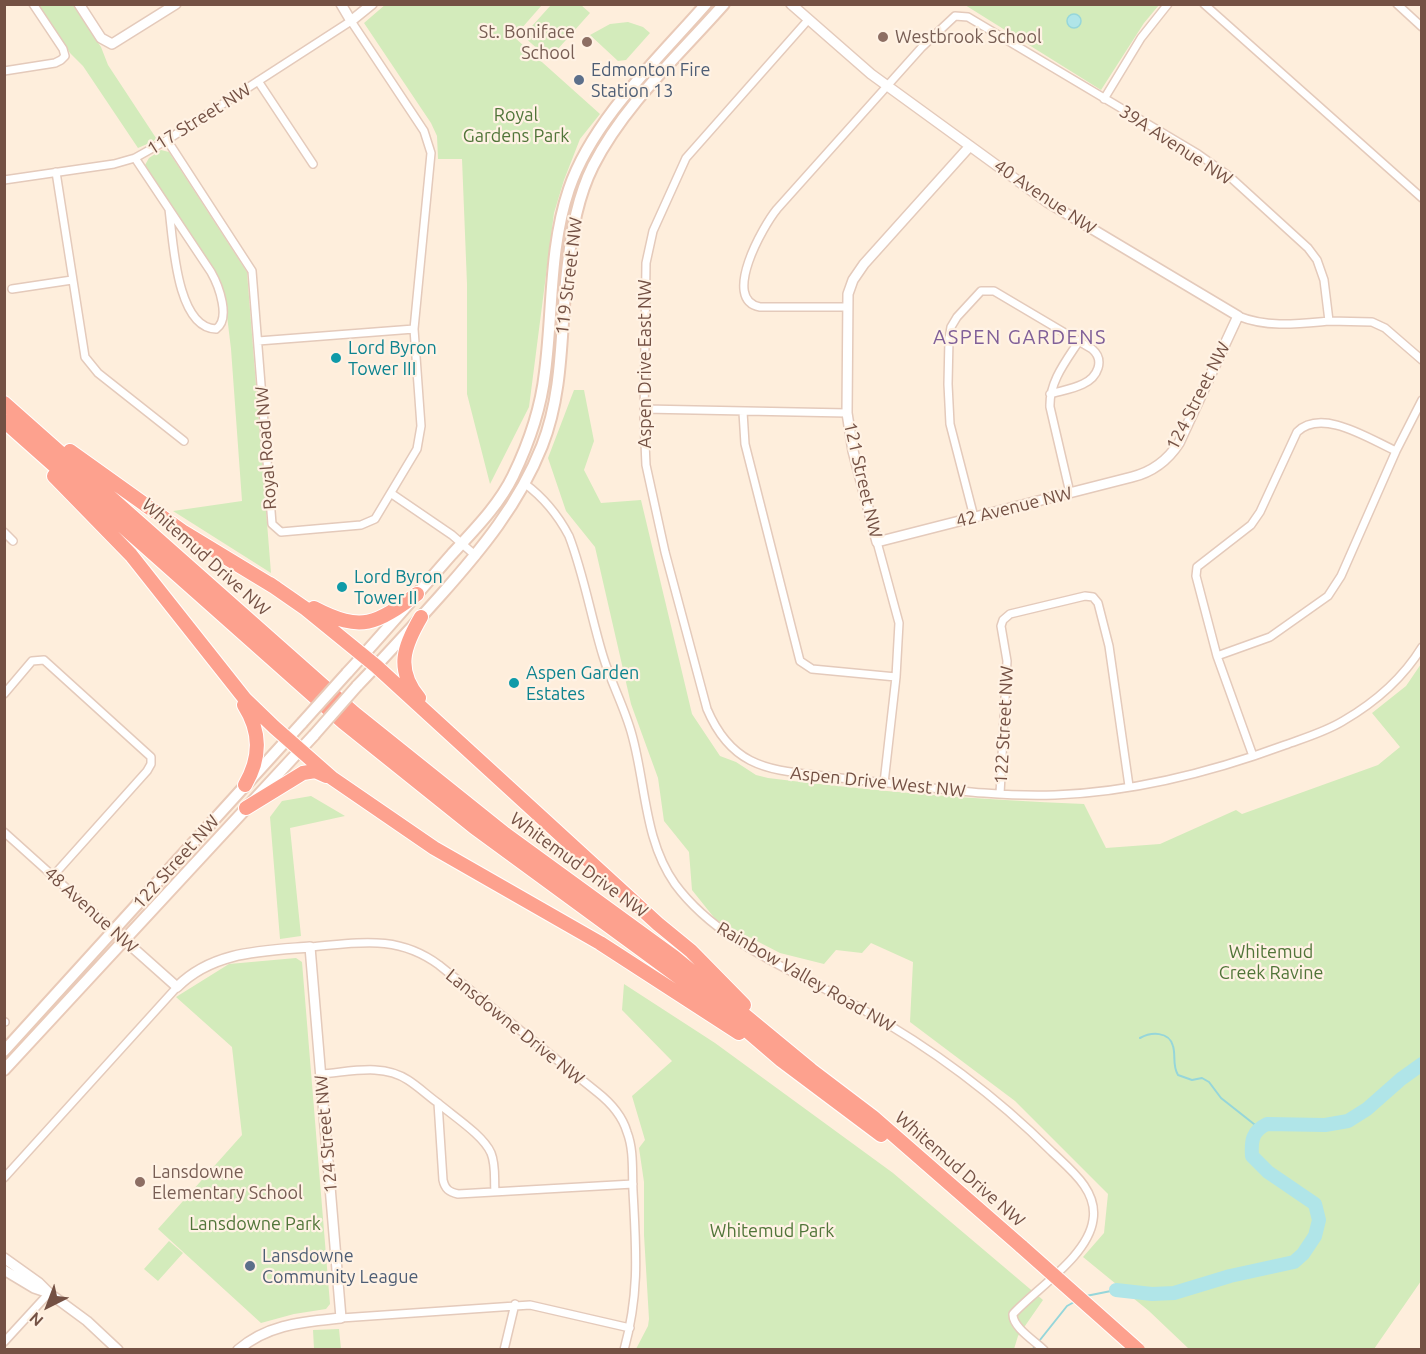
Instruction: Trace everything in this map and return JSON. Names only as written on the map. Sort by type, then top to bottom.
[{"type":"highway","points":[[6,413],[182,531],[306,609],[376,666],[658,924],[691,951],[788,1058]]},
{"type":"highway","points":[[6,413],[44,466],[131,555],[232,682],[263,717],[332,778],[434,848],[600,943],[788,1058]]},
{"type":"highway","name":"Whitemud Drive NW","points":[[6,413],[354,713],[505,834],[674,957],[788,1058],[1138,1350]]},
{"type":"highway","points":[[270,585],[328,615],[350,623],[370,623],[397,609],[417,594]]},
{"type":"highway","points":[[421,617],[405,648],[404,664],[408,680],[419,698],[465,748]]},
{"type":"highway","points":[[232,682],[253,720],[257,735],[258,750],[255,764],[245,785]]},
{"type":"highway","points":[[246,808],[303,773],[319,772],[332,778]]},
{"type":"highway","name":"Whitemud Drive NW","points":[[1020,1250],[1128,1350]]},
{"type":"main road","name":"119 Street NW","points":[[347,673],[462,544],[491,509],[513,476],[539,409],[545,373],[554,262],[560,219],[569,188],[599,128],[706,4]]},
{"type":"main road","name":"119 Street NW","points":[[314,735],[476,556],[507,513],[524,483],[542,446],[552,413],[559,376],[567,264],[574,221],[589,176],[612,133],[627,112],[724,4]]},
{"type":"main road","name":"122 Street NW","points":[[4,1052],[347,673]]},
{"type":"main road","name":"122 Street NW","points":[[4,1071],[314,735]]},
{"type":"street","points":[[4,71],[55,63],[64,56],[63,49],[33,4]]},
{"type":"street","points":[[79,4],[99,35],[108,43],[116,43],[176,4]]},
{"type":"street","points":[[341,4],[351,21]]},
{"type":"street","name":"117 Street NW","points":[[4,180],[114,164],[135,158],[167,140],[351,21],[372,4]]},
{"type":"street","name":"40 Avenue NW","points":[[791,4],[888,86],[970,147],[1077,221],[1238,316],[1272,325],[1329,321]]},
{"type":"street","points":[[1104,99],[1141,38],[1168,4]]},
{"type":"street","points":[[1204,4],[1422,198]]},
{"type":"street","points":[[1397,4],[1422,27]]},
{"type":"street","name":"39A Avenue NW","points":[[888,86],[922,47],[955,16],[968,17],[1218,168],[1308,248],[1317,260],[1323,273],[1329,321]]},
{"type":"street","name":"Aspen Drive East NW","points":[[731,746],[718,730],[708,709],[665,552],[646,465],[645,269],[653,231],[690,152],[808,20]]},
{"type":"street","name":"Royal Road NW","points":[[167,140],[252,271],[272,524],[281,532],[361,525],[375,519],[417,449],[421,426],[414,329],[431,153],[424,131],[351,21]]},
{"type":"street","points":[[258,81],[313,164]]},
{"type":"street","points":[[847,307],[760,307],[750,304],[744,295],[745,278],[754,248],[777,209],[888,86]]},
{"type":"street","name":"121 Street NW","points":[[884,783],[896,677],[899,623],[853,451],[847,413],[847,307],[850,287],[859,270],[970,147]]},
{"type":"street","points":[[135,158],[169,209],[211,272],[220,292],[223,321],[216,330],[205,326],[193,315],[181,294],[169,209]]},
{"type":"street","points":[[56,172],[83,350],[87,361],[184,441]]},
{"type":"street","points":[[12,289],[72,280]]},
{"type":"street","points":[[974,517],[950,423],[949,339],[951,327],[957,317],[984,290],[994,291],[1092,348],[1098,355],[1100,359],[1098,369],[1088,382],[1050,394]]},
{"type":"street","name":"124 Street NW","points":[[1150,470],[1166,458],[1179,443],[1238,316]]},
{"type":"street","points":[[1329,321],[1371,322],[1385,328],[1422,360]]},
{"type":"street","points":[[258,341],[414,329]]},
{"type":"street","points":[[1070,493],[1050,407],[1050,394],[1055,380],[1078,340]]},
{"type":"street","points":[[1217,656],[1270,637],[1328,596],[1341,576],[1396,451],[1422,400]]},
{"type":"street","points":[[644,409],[847,413]]},
{"type":"street","points":[[743,412],[745,444],[798,657],[803,665],[813,669],[896,677]]},
{"type":"street","points":[[1253,756],[1217,656],[1196,576],[1199,564],[1242,534],[1251,525],[1260,512],[1297,432],[1302,427],[1323,423],[1336,424],[1396,451]]},
{"type":"street","name":"42 Avenue NW","points":[[877,542],[1132,477],[1150,470]]},
{"type":"street","points":[[513,476],[524,483]]},
{"type":"street","name":"Rainbow Valley Road NW","points":[[524,483],[558,518],[569,536],[576,554],[604,659],[632,732],[648,824],[674,882],[688,900],[722,932],[861,1008],[946,1062],[1025,1126],[1083,1183],[1091,1198],[1094,1213],[1091,1231],[1074,1256],[1013,1314],[1013,1320],[1017,1326],[1044,1350]]},
{"type":"street","points":[[392,494],[476,556]]},
{"type":"street","points":[[4,532],[13,540]]},
{"type":"street","name":"122 Street NW","points":[[1000,794],[1007,666],[1001,626],[1003,620],[1010,614],[1080,596],[1093,597],[1100,607],[1109,646],[1129,786]]},
{"type":"street","name":"Aspen Drive West NW","points":[[731,746],[746,758],[771,770],[884,783],[1000,794],[1068,794],[1129,786],[1189,775],[1325,731],[1353,715],[1398,678],[1422,647]]},
{"type":"street","points":[[4,694],[30,663],[39,659],[47,662],[148,752],[152,760],[147,771],[53,876]]},
{"type":"street","name":"48 Avenue NW","points":[[4,832],[177,987]]},
{"type":"street","name":"Lansdowne Drive NW","points":[[177,987],[199,970],[231,956],[255,951],[386,943],[414,950],[439,965],[597,1092],[615,1109],[630,1140],[636,1283],[630,1328],[624,1350]]},
{"type":"street","name":"124 Street NW","points":[[310,947],[341,1318]]},
{"type":"street","points":[[4,1178],[177,987]]},
{"type":"street","points":[[321,1074],[389,1071],[410,1081],[488,1147],[493,1160],[495,1192]]},
{"type":"street","points":[[438,1103],[443,1180],[446,1188],[458,1194],[633,1184]]},
{"type":"street","points":[[4,1258],[39,1283],[48,1293],[87,1322],[118,1350]]},
{"type":"street","points":[[4,1270],[34,1288],[48,1293]]},
{"type":"street","points":[[4,1342],[48,1293]]},
{"type":"street","points":[[504,1350],[515,1304]]},
{"type":"street","points":[[238,1350],[261,1334],[288,1324],[515,1304],[540,1306],[630,1328]]},
{"type":"green space","name":"Royal Gardens Park","points":[[386,4],[542,5],[514,37],[600,114],[580,139],[554,213],[529,407],[490,484],[467,394],[467,284],[462,159],[438,159],[437,136],[431,123],[364,23]]},
{"type":"green space","points":[[39,5],[73,5],[101,47],[108,65],[156,138],[154,141],[138,148],[83,66],[70,53]]},
{"type":"green space","points":[[551,5],[581,5],[590,13],[549,59],[523,36]]},
{"type":"green space","points":[[965,5],[1159,5],[1144,23],[1101,90]]},
{"type":"green space","points":[[628,22],[643,27],[650,33],[626,60],[618,61],[590,35],[610,24]]},
{"type":"green space","points":[[161,150],[169,152],[247,272],[271,573],[173,511],[242,501],[225,299],[220,282],[145,165],[149,158]]},
{"type":"green space","name":"Whitemud Creek Ravine","points":[[574,390],[584,390],[594,441],[584,470],[601,503],[641,500],[692,714],[720,756],[736,762],[756,775],[887,791],[1084,804],[1106,848],[1160,844],[1236,810],[1242,814],[1378,765],[1400,747],[1372,713],[1406,686],[1421,664],[1421,1281],[1374,1349],[1189,1349],[1149,1311],[1083,1257],[1104,1233],[1108,1194],[1015,1101],[910,1022],[913,962],[871,943],[862,953],[836,950],[824,964],[780,953],[716,920],[692,890],[689,852],[664,821],[658,778],[631,704],[595,547],[566,511],[548,458]]},
{"type":"green space","points":[[311,796],[345,816],[290,828],[301,936],[280,939],[270,817],[282,801]]},
{"type":"green space","name":"Lansdowne Park","points":[[296,958],[302,962],[330,1304],[326,1309],[294,1314],[261,1323],[158,1229],[242,1135],[232,1047],[176,997],[229,964]]},
{"type":"green space","name":"Whitemud Park","points":[[624,984],[715,1043],[893,1173],[1043,1300],[1018,1336],[1014,1349],[636,1349],[648,1326],[649,1319],[644,1235],[644,1182],[639,1148],[645,1140],[632,1096],[672,1061],[622,1010]]},
{"type":"green space","points":[[169,1241],[183,1253],[158,1281],[144,1269]]},
{"type":"green space","points":[[339,1329],[341,1349],[314,1349],[313,1330]]},
{"type":"water","points":[[1071,14],[1077,14],[1081,21],[1077,28],[1071,28],[1067,24],[1067,18]]},
{"type":"waterway","points":[[1140,1038],[1154,1034],[1168,1038],[1173,1046],[1178,1075],[1192,1080],[1202,1078],[1209,1082],[1221,1098],[1259,1128]]},
{"type":"waterway","points":[[1116,1290],[1152,1294],[1174,1293],[1230,1276],[1294,1262],[1303,1254],[1315,1236],[1319,1220],[1315,1204],[1268,1172],[1252,1156],[1252,1141],[1255,1133],[1267,1124],[1325,1125],[1348,1121],[1367,1109],[1422,1064]]},
{"type":"waterway","points":[[1086,1296],[1116,1290]]},
{"type":"waterway","points":[[1032,1350],[1067,1306],[1076,1301]]},
{"type":"place","name":"Westbrook School","points":[[883,37]]},
{"type":"place","name":"St. Boniface School","points":[[587,42]]},
{"type":"place","name":"Edmonton Fire Station 13","points":[[579,80]]},
{"type":"place","name":"Lord Byron Tower III","points":[[336,358]]},
{"type":"place","name":"Lord Byron Tower II","points":[[342,587]]},
{"type":"place","name":"Aspen Garden Estates","points":[[514,683]]},
{"type":"place","name":"Lansdowne Elementary School","points":[[140,1182]]},
{"type":"place","name":"Lansdowne Community League","points":[[250,1266]]},
{"type":"district","name":"ASPEN GARDENS","points":[[1020,337]]}]
